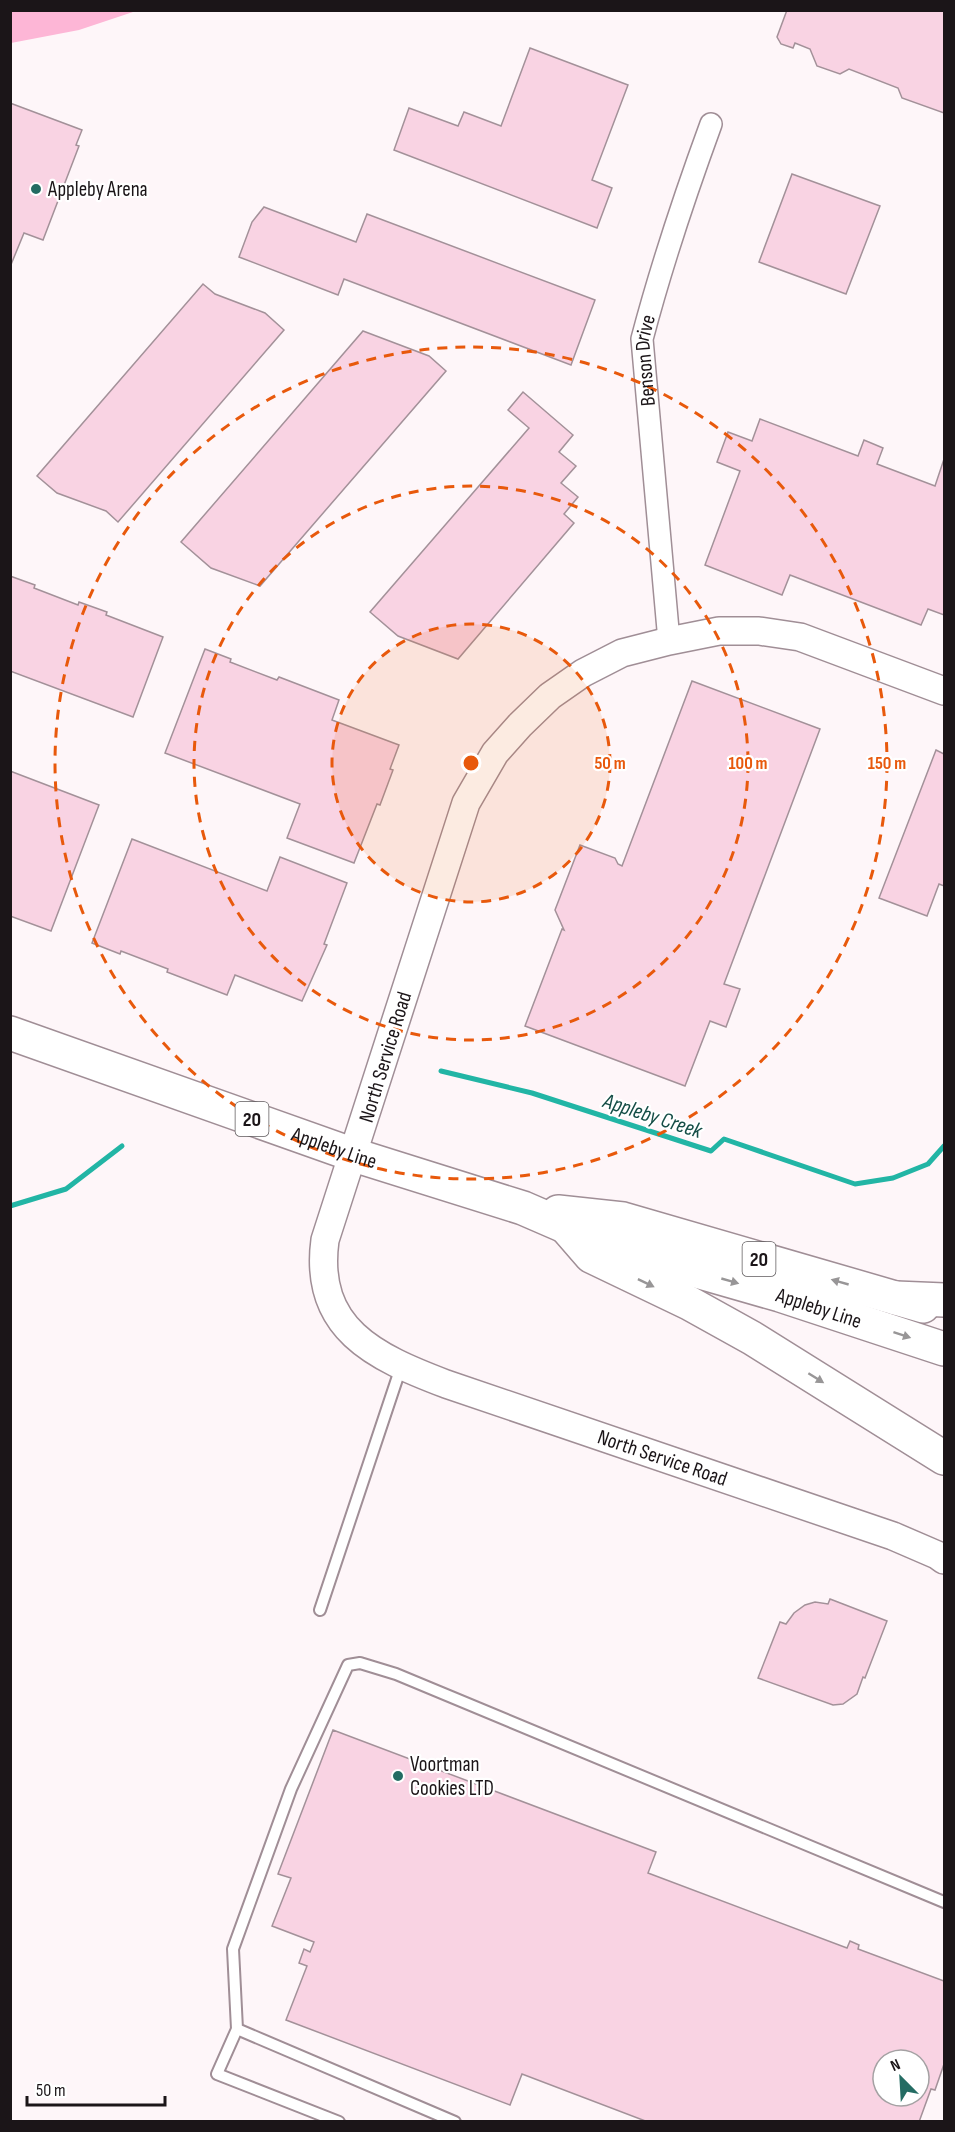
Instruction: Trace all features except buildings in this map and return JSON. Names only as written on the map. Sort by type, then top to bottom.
[{"type":"main road","name":"Appleby Line","points":[[10,1033],[354,1155],[523,1208],[613,1247],[780,1295],[945,1349]]},
{"type":"main road","name":"Appleby Line","points":[[523,1208],[623,1219],[945,1312]]},
{"type":"main road","points":[[566,1226],[591,1256],[689,1303],[753,1338],[945,1458]]},
{"type":"main road","points":[[896,1298],[945,1300]]},
{"type":"street","name":"Benson Drive","points":[[669,641],[642,339],[652,300],[696,163],[711,124]]},
{"type":"street","name":"North Service Road","points":[[945,691],[801,636],[759,631],[720,631],[622,653],[583,673],[550,696],[495,753],[466,803],[326,1240],[322,1262],[325,1286],[333,1306],[345,1324],[359,1342],[400,1367],[893,1536],[945,1560]]},
{"type":"lane","points":[[320,1610],[400,1367]]},
{"type":"lane","points":[[339,2121],[217,2074],[237,2029],[233,1949],[291,1789],[348,1665],[360,1663],[396,1674],[945,1902]]},
{"type":"lane","points":[[237,2029],[455,2121]]},
{"type":"shaded area","points":[[11,10],[136,11],[79,30],[11,43]]},
{"type":"waterway","name":"Appleby Creek","points":[[441,1071],[532,1093],[711,1151],[724,1139],[855,1184],[893,1178],[928,1164],[944,1146]]},
{"type":"waterway","name":"Appleby Creek","points":[[10,1206],[66,1189],[122,1146]]},
{"type":"place","name":"Appleby Arena","points":[[36,189]]},
{"type":"place","name":"Voortman Cookies LTD","points":[[398,1776]]}]
